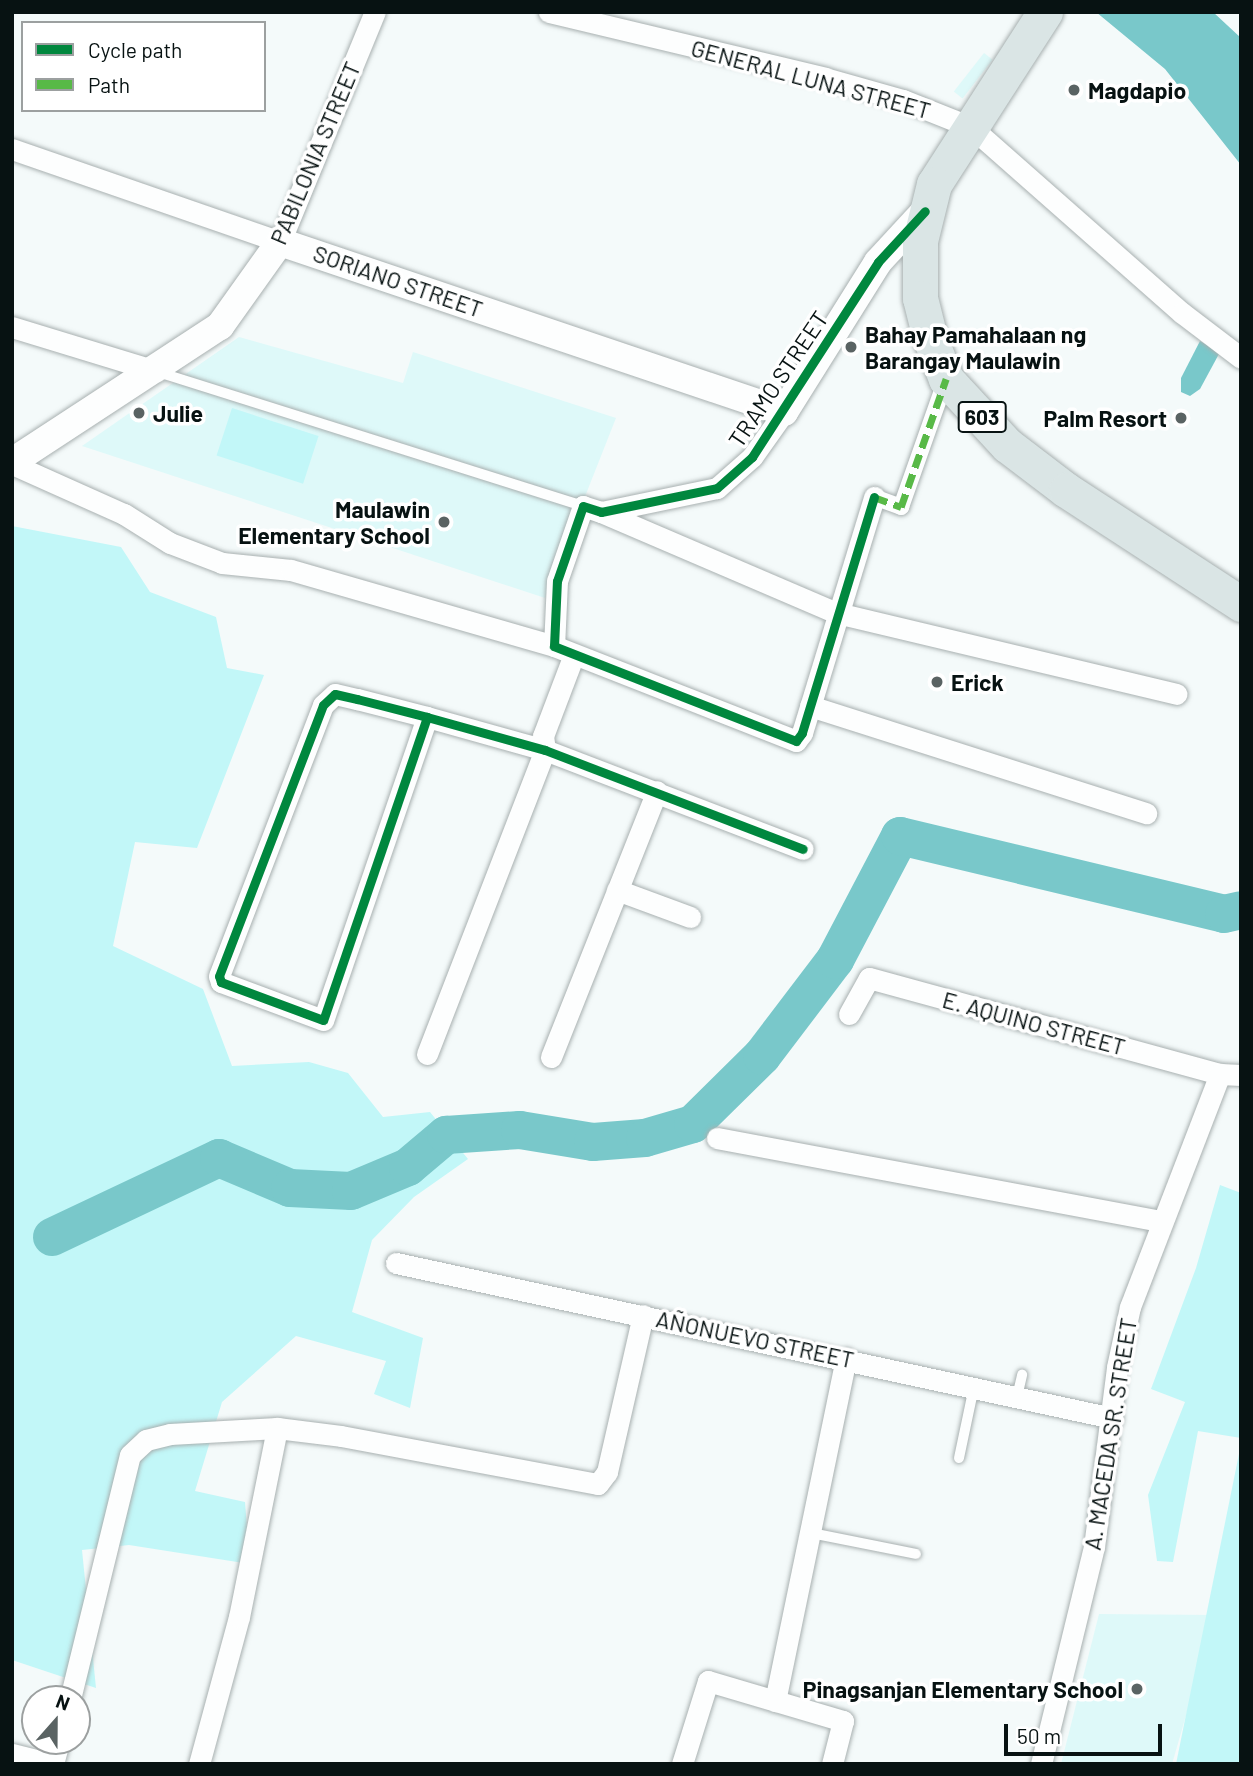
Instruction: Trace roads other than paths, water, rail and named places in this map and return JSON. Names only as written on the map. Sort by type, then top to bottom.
[{"type":"main road","name":"603","points":[[1045,12],[934,184],[926,211],[920,241],[920,298],[946,379],[1007,445],[1066,490],[1241,604]]},
{"type":"street","name":"PABILONIA STREET","points":[[12,463],[156,371],[220,326],[280,242],[375,12]]},
{"type":"street","name":"GENERAL LUNA STREET","points":[[553,13],[619,20],[903,100],[971,128],[1182,313],[1241,358]]},
{"type":"street","name":"SORIANO STREET","points":[[12,149],[784,412]]},
{"type":"street","name":"TRAMO STREET","points":[[592,509],[717,488],[752,457],[784,412],[878,262],[926,211]]},
{"type":"street","points":[[12,327],[156,371]]},
{"type":"street","points":[[12,463],[124,514],[170,543],[222,562],[290,570],[554,646],[573,657],[791,741],[800,738],[874,498],[901,507],[946,379]]},
{"type":"street","points":[[554,646],[557,581],[592,509],[837,613],[1177,694]]},
{"type":"street","points":[[427,1054],[545,750],[543,736],[573,657]]},
{"type":"street","points":[[428,718],[323,1020],[221,982],[219,976],[328,699],[335,694],[428,718],[545,750],[803,849]]},
{"type":"street","points":[[810,706],[1146,813]]},
{"type":"street","points":[[551,1057],[657,791]]},
{"type":"street","points":[[617,890],[690,917]]},
{"type":"street","name":"E. AQUINO STREET","points":[[849,1014],[869,978],[1231,1074]]},
{"type":"street","name":"A. MACEDA SR. STREET","points":[[1041,1764],[1094,1547],[1130,1307],[1161,1221],[1231,1074]]},
{"type":"street","points":[[717,1138],[1161,1221]]},
{"type":"street","name":"AÑONUEVO STREET","points":[[396,1263],[846,1358],[1112,1418]]},
{"type":"street","points":[[73,1685],[130,1455],[146,1440],[170,1434],[277,1428],[341,1436],[598,1484],[607,1472],[643,1315]]},
{"type":"street","points":[[775,1701],[846,1358]]},
{"type":"street","points":[[199,1764],[239,1617],[277,1428]]},
{"type":"street","points":[[682,1764],[708,1681],[843,1721],[832,1764]]},
{"type":"street","points":[[12,1754],[52,1764]]},
{"type":"lane","points":[[156,371],[592,509]]},
{"type":"lane","points":[[1017,1397],[1022,1376]]},
{"type":"lane","points":[[959,1458],[974,1387]]},
{"type":"lane","points":[[811,1533],[916,1553]]},
{"type":"waterway","points":[[52,1237],[219,1158],[290,1188],[351,1191],[408,1167],[446,1135],[520,1130],[593,1142],[645,1138],[693,1124],[762,1056],[835,960],[900,836],[1224,914],[1241,910]]},
{"type":"place","name":"Magdapio","points":[[1074,90]]},
{"type":"place","name":"Bahay Pamahalaan ng Barangay Maulawin","points":[[851,347]]},
{"type":"place","name":"Julie","points":[[139,413]]},
{"type":"place","name":"Palm Resort","points":[[1181,418]]},
{"type":"place","name":"Maulawin Elementary School","points":[[444,522]]},
{"type":"place","name":"Erick","points":[[937,682]]},
{"type":"place","name":"Pinagsanjan Elementary School","points":[[1137,1689]]}]
